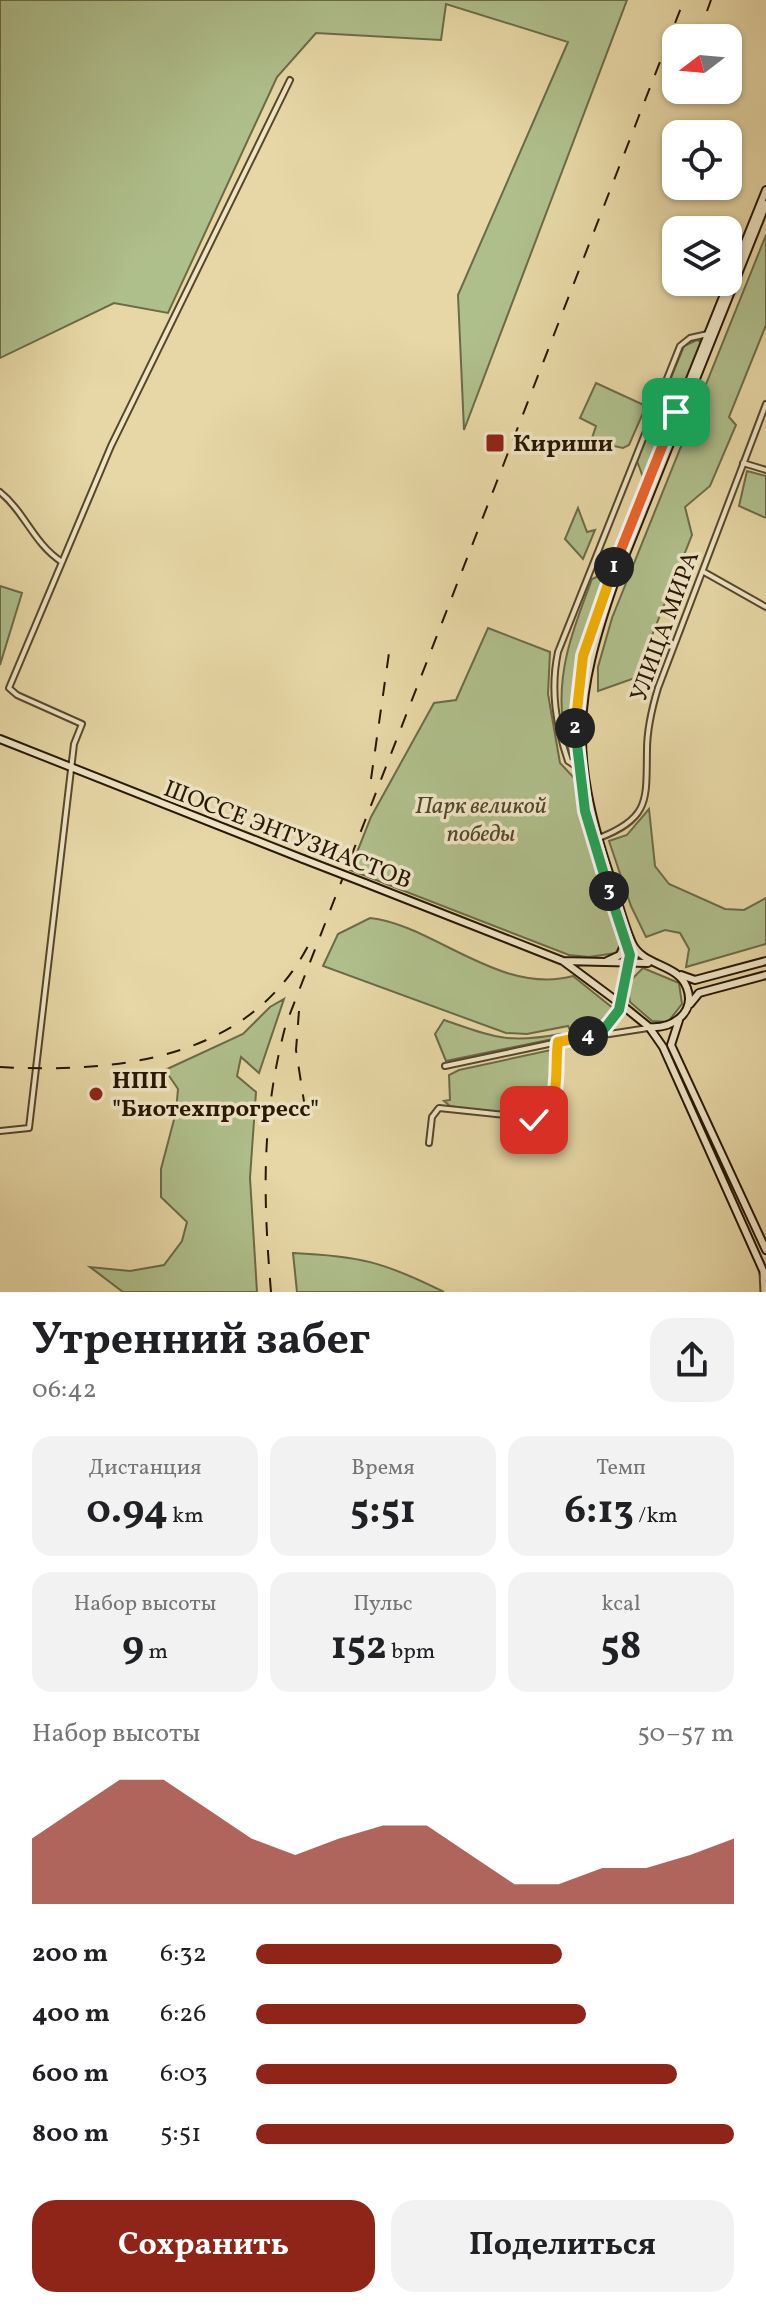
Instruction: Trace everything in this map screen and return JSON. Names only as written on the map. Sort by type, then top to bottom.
[{"type":"main road","points":[[622,1005],[621,988],[629,963],[628,938],[595,840],[577,767],[575,708],[587,641],[766,190]]},
{"type":"main road","points":[[595,840],[581,737],[588,662],[625,555],[766,204]]},
{"type":"main road","name":"ШОССЕ ЭНТУЗИАСТОВ","points":[[0,739],[563,961]]},
{"type":"main road","points":[[603,962],[620,955],[628,938]]},
{"type":"main road","points":[[628,938],[639,953],[695,980],[766,961]]},
{"type":"main road","points":[[563,961],[660,965]]},
{"type":"main road","points":[[563,961],[649,1027],[663,1047],[766,1277]]},
{"type":"main road","points":[[627,974],[648,963]]},
{"type":"main road","points":[[679,974],[688,990],[688,1007]]},
{"type":"main road","points":[[766,975],[699,993],[679,1020],[671,1045],[766,1250]]},
{"type":"main road","points":[[649,1027],[664,1027],[679,1020]]},
{"type":"street","points":[[0,1131],[29,1128],[74,744],[82,724],[9,688],[111,446],[290,80]]},
{"type":"street","points":[[577,767],[568,761],[554,704],[558,652],[676,355],[690,338],[708,334]]},
{"type":"street","name":"УЛИЦА МИРА","points":[[595,840],[624,827],[647,799],[650,717],[766,404]]},
{"type":"street","points":[[743,463],[766,470]]},
{"type":"street","points":[[0,492],[12,502],[24,525],[48,553],[62,562]]},
{"type":"street","points":[[704,572],[766,607]]},
{"type":"street","points":[[594,1034],[612,1021],[622,1005]]},
{"type":"street","points":[[445,1066],[594,1034],[649,1027]]},
{"type":"street","points":[[429,1143],[432,1117],[439,1108],[534,1120],[548,1115],[552,1109],[558,1042]]},
{"type":"street","points":[[762,1264],[764,1292]]},
{"type":"green space","points":[[0,0],[627,0],[464,430],[458,295],[568,42],[446,4],[441,40],[316,33],[277,77],[168,313],[114,303],[0,358]]},
{"type":"green space","points":[[766,235],[766,325],[729,417],[736,425],[710,486],[685,507],[692,535],[635,678],[598,691],[598,667],[612,618]]},
{"type":"green space","points":[[697,340],[702,342],[647,478],[643,477],[637,461],[684,346]]},
{"type":"green space","points":[[596,383],[646,406],[629,445],[623,448],[591,441],[596,426],[580,418]]},
{"type":"green space","points":[[747,471],[766,476],[766,518],[739,506]]},
{"type":"green space","points":[[578,508],[587,532],[595,530],[583,559],[565,539]]},
{"type":"green space","points":[[601,575],[608,580],[592,623],[581,667],[573,758],[561,704],[564,667],[592,579]]},
{"type":"green space","points":[[0,586],[22,593],[0,665]]},
{"type":"green space","name":"Парк великой победы","points":[[488,628],[550,652],[548,694],[560,763],[577,781],[606,894],[623,938],[616,953],[589,957],[569,955],[350,870],[371,817],[434,703],[456,700]]},
{"type":"green space","points":[[649,809],[655,866],[669,884],[725,909],[744,910],[766,898],[766,944],[686,967],[689,949],[680,933],[665,930],[646,937],[631,906],[609,841],[627,835]]},
{"type":"green space","points":[[370,918],[418,932],[467,957],[519,976],[546,979],[573,976],[614,1009],[596,1026],[572,1034],[568,1026],[527,1034],[506,1033],[323,966],[338,934]]},
{"type":"green space","points":[[643,968],[679,983],[682,1004],[668,1022],[652,1021],[630,1002],[627,984]]},
{"type":"green space","points":[[284,999],[259,1073],[241,1057],[237,1076],[256,1092],[250,1178],[257,1292],[123,1292],[90,1267],[130,1271],[164,1265],[182,1241],[187,1222],[161,1197],[161,1169],[176,1112],[178,1089],[165,1070],[243,1034],[270,1007]]},
{"type":"green space","points":[[444,1020],[501,1037],[560,1034],[558,1038],[446,1061],[435,1034]]},
{"type":"green space","points":[[551,1050],[548,1109],[532,1118],[450,1106],[444,1101],[450,1100],[449,1075],[459,1070]]},
{"type":"green space","points":[[293,1253],[371,1262],[444,1292],[297,1292]]},
{"type":"railway","points":[[271,1292],[266,1223],[266,1157],[272,1092],[286,1024],[684,0]]},
{"type":"railway","points":[[707,11],[711,0]]},
{"type":"railway","points":[[371,779],[390,646]]},
{"type":"railway","points":[[0,1067],[88,1067],[132,1062],[174,1052],[214,1036],[250,1014],[282,984],[308,946]]},
{"type":"railway","points":[[299,1011],[296,1050],[307,1121]]},
{"type":"place","name":"Кириши","points":[[495,443]]},
{"type":"place","name":"НПП \"Биотехпрогресс\"","points":[[96,1094]]},
{"type":"route","points":[[534,1120],[542,1119],[552,1109],[558,1042],[594,1034],[605,1028],[622,1005],[621,988],[627,974],[629,947],[585,811],[575,746],[575,708],[583,656],[596,613],[676,412]]}]
